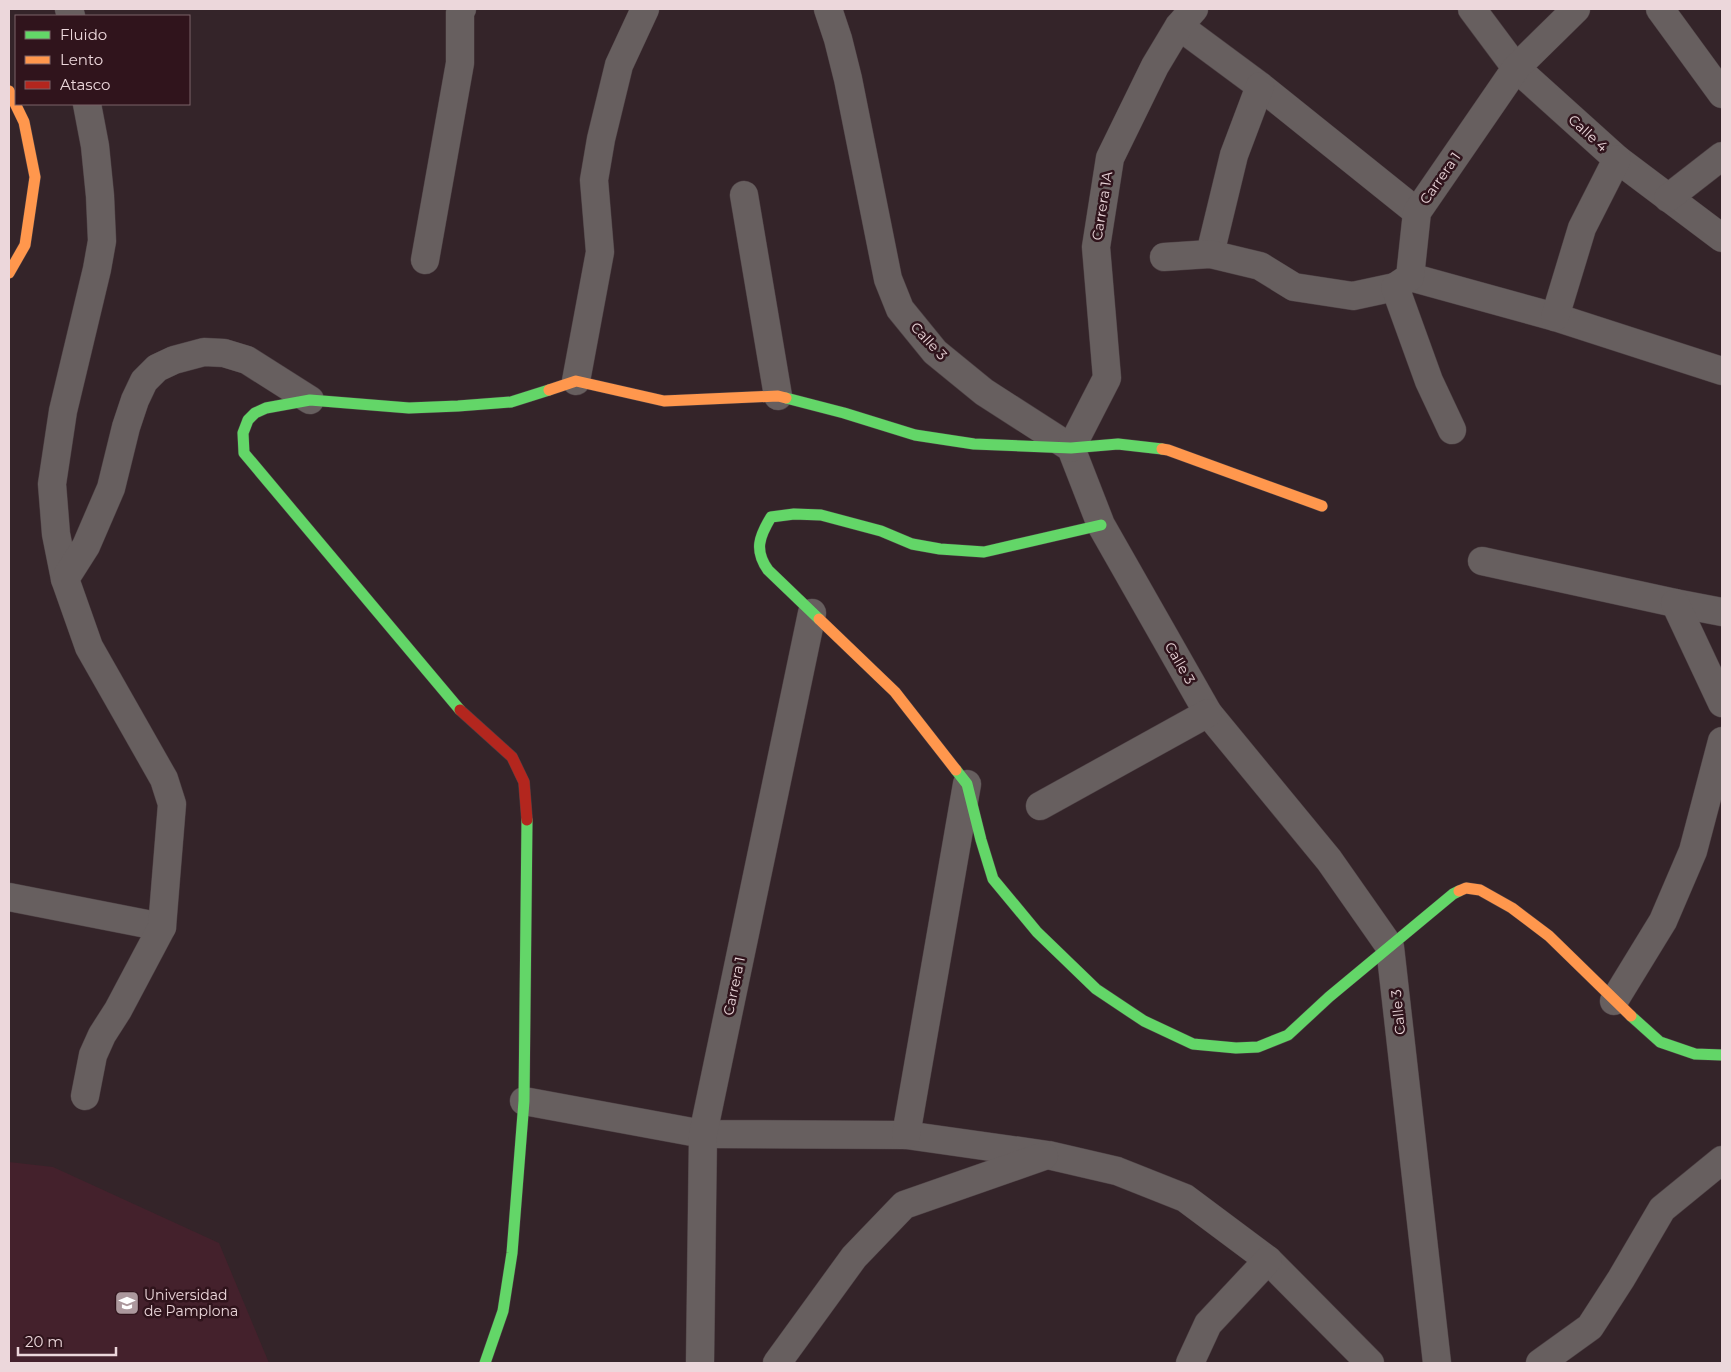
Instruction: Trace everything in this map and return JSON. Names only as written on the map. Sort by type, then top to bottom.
[{"type":"street","points":[[576,381],[600,252],[594,180],[600,139],[618,65],[645,9]]},
{"type":"street","name":"Calle 3","points":[[828,9],[848,79],[888,279],[900,309],[935,352],[984,392],[1071,448],[1101,525],[1208,712],[1329,860],[1390,947],[1437,1363]]},
{"type":"street","name":"Calle 4","points":[[1472,9],[1516,68],[1617,159],[1722,238]]},
{"type":"street","name":"Carrera 1","points":[[1452,430],[1429,380],[1403,282],[1416,212],[1516,68],[1576,9]]},
{"type":"street","points":[[1660,9],[1722,94]]},
{"type":"street","points":[[425,260],[460,63],[454,10]]},
{"type":"street","points":[[1186,17],[1260,86],[1416,212]]},
{"type":"street","name":"Carrera 1A","points":[[1071,448],[1107,378],[1096,247],[1110,158],[1155,66],[1186,17]]},
{"type":"street","points":[[1210,254],[1234,155],[1260,86]]},
{"type":"street","points":[[9,91],[15,103]]},
{"type":"street","points":[[9,272],[25,245],[35,178],[24,122],[16,105]]},
{"type":"street","points":[[86,1096],[93,1055],[102,1035],[118,1010],[162,927],[172,804],[164,779],[89,647],[66,579],[56,534],[52,484],[63,411],[97,270],[102,241],[95,146],[87,105]]},
{"type":"street","points":[[1668,198],[1722,156]]},
{"type":"street","points":[[1555,317],[1582,228],[1617,159]]},
{"type":"street","points":[[744,195],[778,396]]},
{"type":"street","points":[[1164,257],[1210,254],[1260,266],[1294,287],[1353,296],[1403,282],[1555,317],[1722,371]]},
{"type":"street","points":[[66,579],[86,546],[111,488],[126,427],[135,400],[144,381],[157,368],[174,360],[204,352],[224,353],[248,360],[310,400]]},
{"type":"street","points":[[485,1363],[488,1359],[503,1311],[512,1253],[524,1102],[526,809],[524,782],[512,758],[455,705],[244,453],[244,433],[248,420],[266,408],[310,400],[409,408],[511,402],[576,381],[664,401],[778,396],[844,413],[916,435],[974,444],[1071,448],[1118,444],[1168,450],[1322,506]]},
{"type":"street","points":[[1101,525],[984,552],[940,549],[912,544],[881,531],[821,515],[794,514],[771,516],[763,529],[758,544],[760,560],[784,586],[895,692],[967,784],[993,879],[1037,932],[1096,989],[1144,1022],[1193,1044],[1236,1048],[1258,1047],[1288,1035],[1329,997],[1453,894],[1466,888],[1480,890],[1512,908],[1550,936],[1614,1001],[1660,1042],[1695,1054],[1722,1055]]},
{"type":"street","points":[[1482,561],[1722,612]]},
{"type":"street","points":[[1675,603],[1722,703]]},
{"type":"street","name":"Carrera 1","points":[[700,1363],[703,1134],[812,613]]},
{"type":"street","points":[[1040,806],[1208,712]]},
{"type":"street","points":[[1614,1001],[1663,921],[1693,851],[1722,740]]},
{"type":"street","points":[[906,1135],[967,784]]},
{"type":"street","points":[[9,897],[162,927]]},
{"type":"street","points":[[524,1102],[703,1134],[906,1135],[1048,1154],[1117,1171],[1186,1198],[1268,1260],[1370,1363]]},
{"type":"street","points":[[777,1363],[854,1257],[904,1205],[1048,1154]]},
{"type":"street","points":[[1540,1363],[1590,1328],[1622,1279],[1662,1209],[1722,1160]]},
{"type":"street","points":[[1190,1363],[1208,1324],[1268,1260]]},
{"type":"shaded area","name":"Universidad de Pamplona","points":[[9,1162],[53,1167],[219,1243],[269,1363],[9,1363]]},
{"type":"traffic: fast","points":[[460,710],[244,453],[243,433],[248,420],[255,413],[266,408],[310,400],[409,408],[458,406],[511,402],[549,390]]},
{"type":"traffic: fast","points":[[786,398],[844,413],[915,435],[974,444],[1071,448],[1118,444],[1162,449]]},
{"type":"traffic: fast","points":[[819,619],[768,570],[764,563],[760,550],[761,537],[771,517],[794,514],[821,515],[881,531],[912,544],[940,549],[984,552],[1101,525]]},
{"type":"traffic: fast","points":[[956,770],[967,784],[993,879],[1037,932],[1096,989],[1144,1021],[1193,1044],[1236,1048],[1258,1047],[1288,1035],[1329,997],[1459,891]]},
{"type":"traffic: fast","points":[[485,1363],[503,1311],[512,1253],[524,1101],[527,820]]},
{"type":"traffic: fast","points":[[1631,1016],[1660,1042],[1695,1054],[1722,1055]]},
{"type":"traffic: slow","points":[[9,91],[15,103]]},
{"type":"traffic: slow","points":[[9,273],[25,245],[35,177],[24,122],[16,105]]},
{"type":"traffic: slow","points":[[549,390],[576,381],[664,401],[778,396],[786,398]]},
{"type":"traffic: slow","points":[[1162,449],[1322,506]]},
{"type":"traffic: slow","points":[[819,619],[895,692],[956,770]]},
{"type":"traffic: slow","points":[[1459,891],[1466,888],[1480,890],[1512,908],[1549,936],[1631,1016]]},
{"type":"traffic: jam","points":[[460,710],[512,757],[524,782],[527,820]]},
{"type":"place","name":"Universidad de Pamplona","points":[[127,1303]]}]
